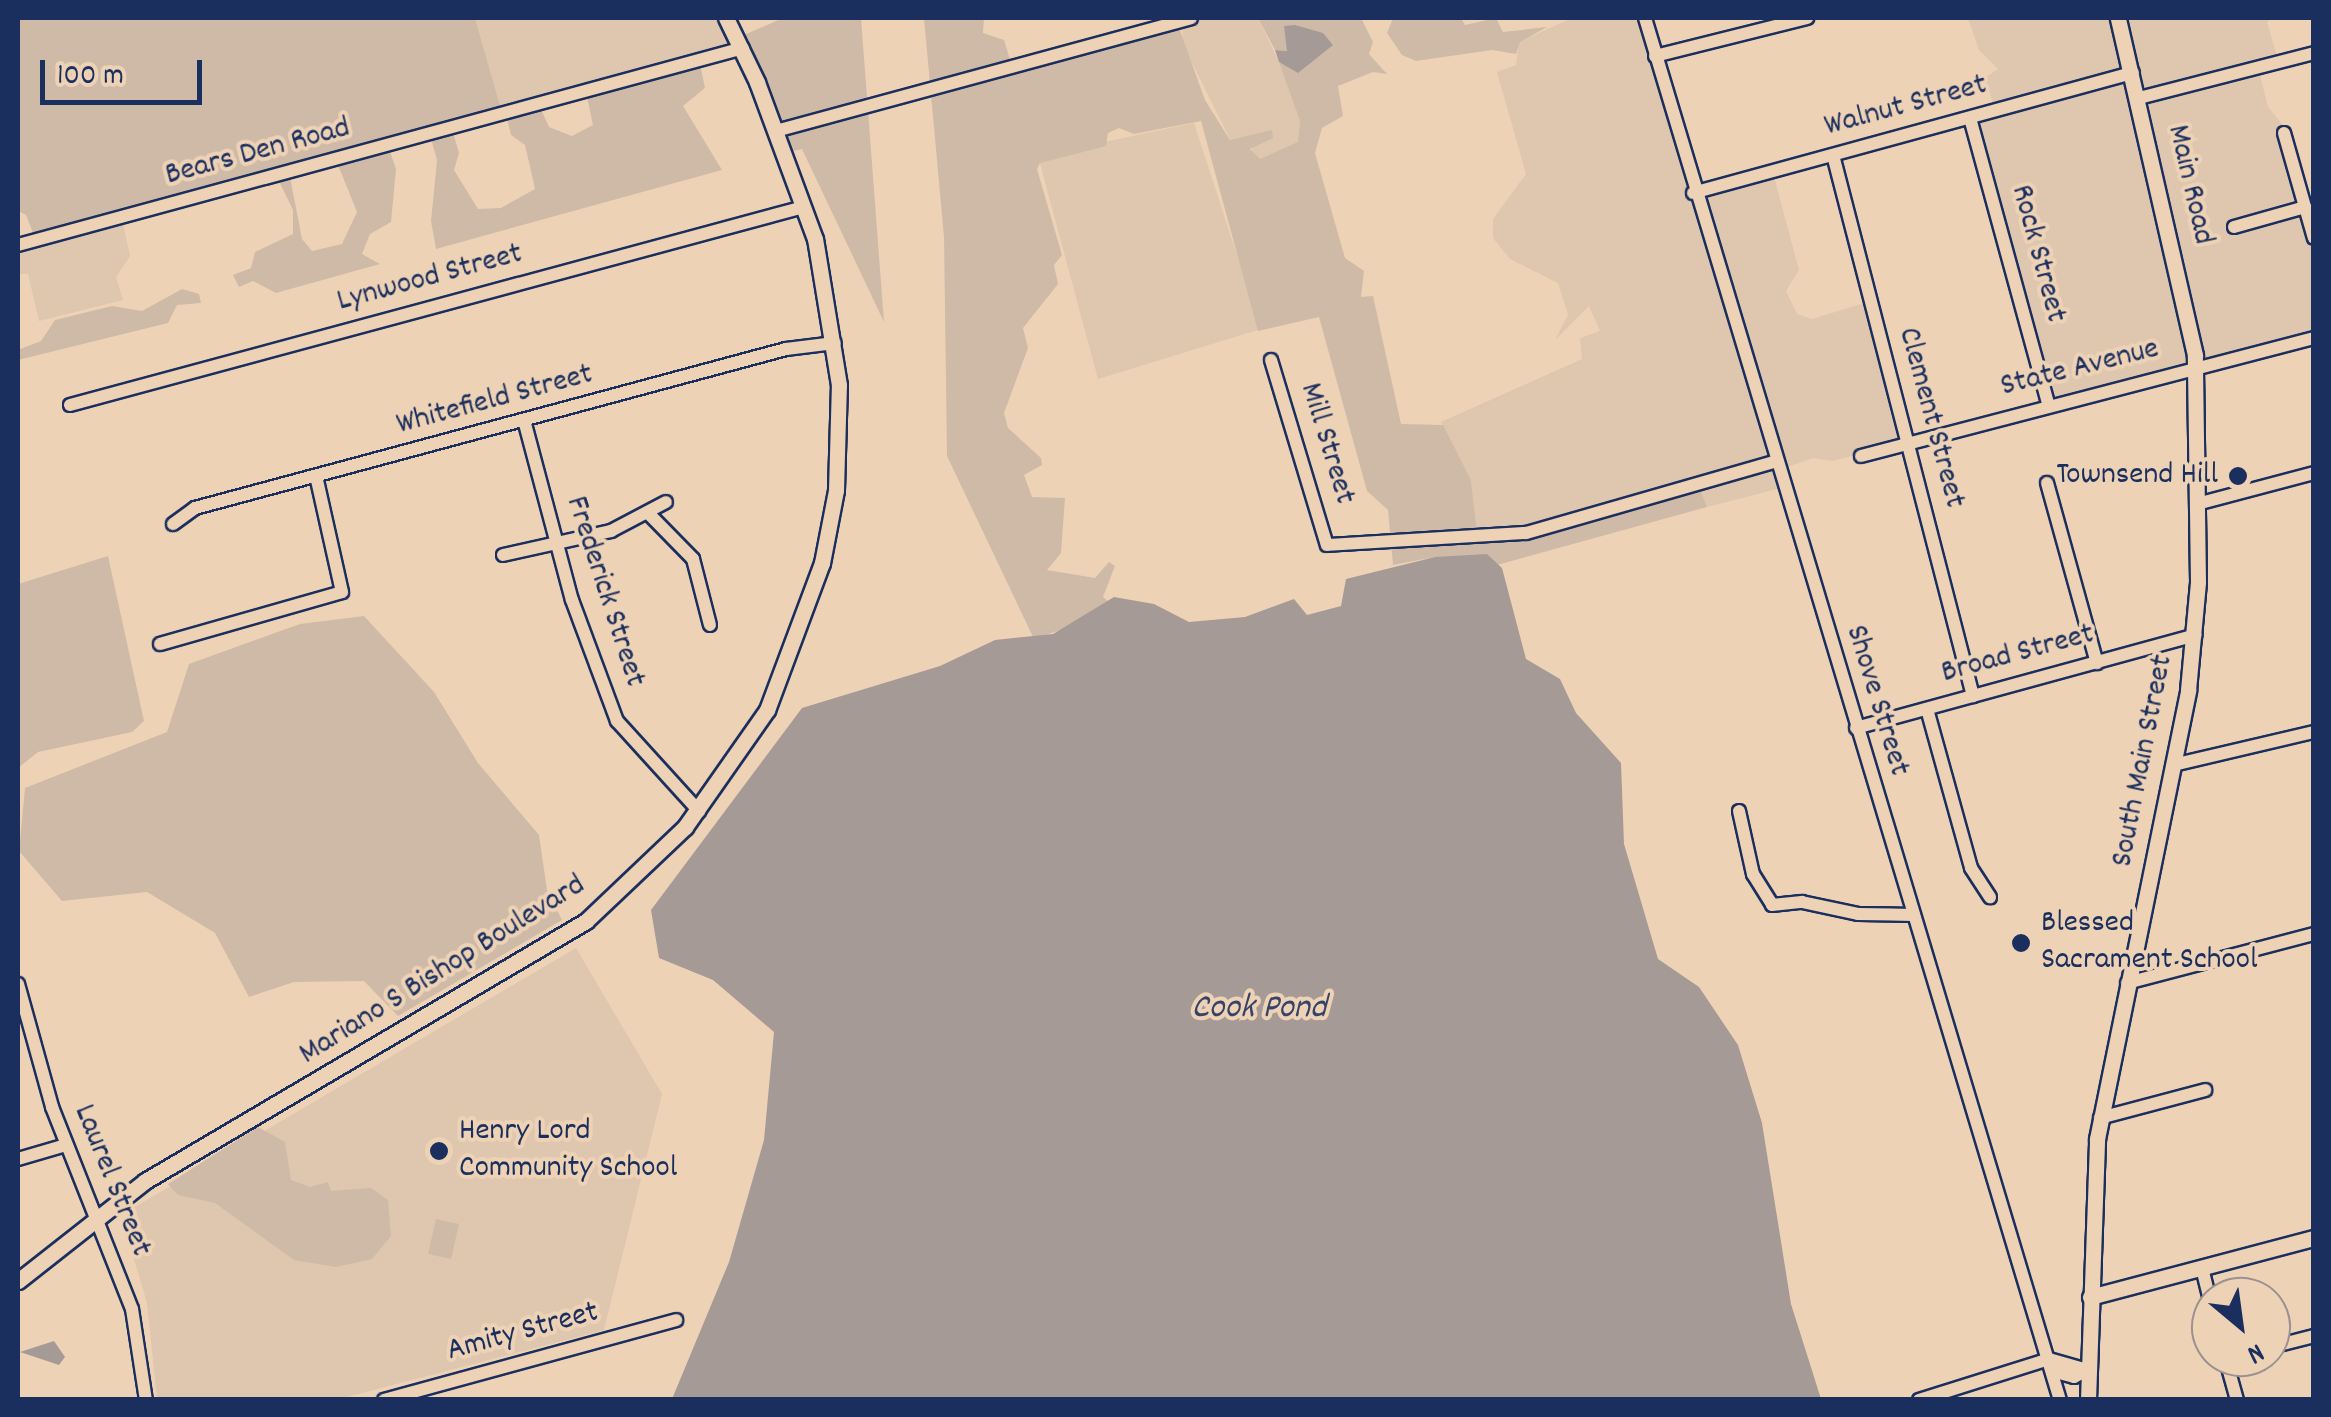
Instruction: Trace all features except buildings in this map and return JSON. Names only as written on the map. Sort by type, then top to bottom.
[{"type":"main road","name":"Mariano S Bishop Boulevard","points":[[18,1282],[96,1215],[561,938],[631,884],[699,810],[772,700],[817,586],[839,446],[836,344],[804,207],[743,48],[726,18]]},
{"type":"main road","name":"Main Road","points":[[2118,18],[2197,368]]},
{"type":"main road","name":"South Main Street","points":[[2088,1400],[2100,1118],[2195,635],[2197,368]]},
{"type":"main road","points":[[2090,1297],[2314,1238]]},
{"type":"street","points":[[776,131],[1184,18]]},
{"type":"street","name":"Shove Street","points":[[1645,18],[1693,193],[2060,1400]]},
{"type":"street","points":[[1656,56],[1807,18]]},
{"type":"street","name":"Bears Den Road","points":[[18,245],[743,48]]},
{"type":"street","points":[[2139,98],[2314,53]]},
{"type":"street","name":"Walnut Street","points":[[1693,193],[2133,73]]},
{"type":"street","name":"Rock Street","points":[[1970,118],[2048,404]]},
{"type":"street","points":[[2284,133],[2314,238]]},
{"type":"street","name":"Clement Street","points":[[1833,155],[1973,696]]},
{"type":"street","name":"Lynwood Street","points":[[70,404],[804,207]]},
{"type":"street","points":[[2234,227],[2305,207]]},
{"type":"street","name":"State Avenue","points":[[1861,456],[2048,404],[2314,338]]},
{"type":"street","name":"Whitefield Street","points":[[173,524],[194,508],[786,349],[836,344]]},
{"type":"street","name":"Mill Street","points":[[1271,360],[1328,545],[1526,533],[1774,462]]},
{"type":"street","name":"Frederick Street","points":[[524,420],[557,543],[617,721],[699,810]]},
{"type":"street","points":[[2197,504],[2314,473]]},
{"type":"street","points":[[160,644],[342,592],[316,476]]},
{"type":"street","points":[[2048,483],[2097,663]]},
{"type":"street","points":[[503,555],[610,531],[666,502]]},
{"type":"street","points":[[649,514],[693,560],[710,625]]},
{"type":"street","name":"Broad Street","points":[[1856,728],[2195,635]]},
{"type":"street","points":[[1927,708],[1971,868],[1990,897]]},
{"type":"street","points":[[2172,765],[2314,732]]},
{"type":"street","points":[[1739,811],[1753,874],[1772,905],[1802,902],[1858,914],[1914,915]]},
{"type":"street","points":[[2127,983],[2314,934]]},
{"type":"street","name":"Laurel Street","points":[[18,984],[22,1021],[135,1322],[146,1400]]},
{"type":"street","points":[[2100,1118],[2205,1090]]},
{"type":"street","points":[[18,1159],[66,1145]]},
{"type":"street","points":[[2202,1268],[2204,1277]]},
{"type":"street","name":"Amity Street","points":[[384,1400],[676,1320]]},
{"type":"street","points":[[1920,1400],[2051,1365],[2088,1370]]},
{"type":"shaded area","points":[[18,18],[475,18],[501,109],[452,129],[459,153],[454,170],[478,209],[501,208],[535,189],[525,145],[511,135],[506,114],[539,105],[549,127],[572,136],[593,125],[586,92],[700,64],[705,88],[683,106],[722,170],[436,249],[431,221],[437,160],[430,135],[388,146],[396,169],[391,222],[370,234],[362,254],[380,264],[276,293],[253,281],[239,287],[233,275],[251,268],[255,252],[293,234],[293,210],[276,175],[35,238],[26,215],[18,211]],"holes":[[[336,160],[357,212],[342,244],[312,251],[302,239],[289,172]]]},
{"type":"shaded area","points":[[475,18],[725,18],[740,48],[501,109]]},
{"type":"shaded area","points":[[783,18],[861,18],[884,322],[802,149],[785,153],[737,38]]},
{"type":"shaded area","points":[[924,18],[984,18],[983,33],[1004,40],[1011,63],[1178,25],[1205,100],[1230,140],[1272,130],[1273,138],[1250,149],[1260,159],[1298,142],[1300,121],[1279,62],[1291,65],[1288,51],[1275,50],[1258,18],[1361,18],[1373,42],[1369,54],[1387,74],[1373,72],[1338,86],[1343,116],[1322,128],[1315,153],[1345,258],[1364,271],[1361,297],[1373,296],[1401,424],[1443,425],[1471,480],[1477,532],[1528,534],[1699,487],[1707,507],[1497,565],[1435,557],[1393,565],[1388,510],[1367,491],[1319,317],[1258,331],[1201,121],[1134,134],[1119,128],[1108,133],[1106,146],[1040,163],[1037,169],[1062,255],[1054,265],[1058,284],[1023,328],[1028,348],[1004,413],[1008,428],[1041,458],[1042,465],[1024,475],[1032,497],[1065,498],[1061,553],[1047,570],[1095,578],[1109,562],[1115,566],[1103,597],[1108,601],[1066,628],[1034,639],[947,456],[944,237]]},
{"type":"shaded area","points":[[1182,18],[1258,18],[1285,75],[1300,121],[1298,143],[1260,159],[1252,156],[1252,144],[1273,138],[1231,141],[1183,45]]},
{"type":"shaded area","points":[[1393,18],[1461,18],[1465,25],[1496,18],[1503,32],[1547,27],[1520,42],[1516,54],[1492,50],[1416,61],[1402,55],[1387,33]]},
{"type":"shaded area","points":[[1572,18],[1645,18],[1692,188],[1773,173],[1799,270],[1786,291],[1797,314],[1812,319],[1871,301],[1906,441],[1833,461],[1813,458],[1779,470],[1781,488],[1707,507],[1699,487],[1552,528],[1477,532],[1471,480],[1441,422],[1582,359],[1580,338],[1600,331],[1589,306],[1555,340],[1568,315],[1558,283],[1510,259],[1493,238],[1493,219],[1526,174],[1497,72],[1516,65],[1519,42]]},
{"type":"shaded area","points":[[1968,18],[2272,18],[2267,22],[2279,63],[2259,71],[2268,107],[2286,129],[2313,242],[2313,333],[2053,401],[1971,122],[1996,112],[1985,78],[1998,69],[1979,50]]},
{"type":"shaded area","points":[[1194,123],[1261,329],[1098,379],[1038,156]]},
{"type":"shaded area","points":[[122,219],[130,256],[116,277],[123,300],[39,321],[28,274],[18,274],[18,243]]},
{"type":"shaded area","points":[[182,289],[199,294],[201,303],[177,305],[168,323],[18,360],[18,350],[41,341],[55,320],[112,306],[142,311]]},
{"type":"shaded area","points":[[108,556],[144,721],[132,732],[38,752],[18,768],[18,584]]},
{"type":"shaded area","points":[[364,616],[434,692],[478,763],[539,835],[547,890],[562,920],[398,1016],[364,981],[294,982],[249,997],[215,933],[147,892],[62,901],[19,851],[25,788],[167,732],[189,664],[300,624]]},
{"type":"shaded area","name":"Henry Lord Community School","points":[[576,948],[662,1094],[604,1330],[339,1399],[157,1399],[147,1303],[124,1225],[133,1208]]},
{"type":"shaded area","points":[[258,1127],[285,1142],[291,1180],[310,1187],[328,1182],[331,1191],[371,1188],[388,1200],[391,1236],[372,1259],[336,1267],[294,1260],[215,1203],[178,1195],[168,1184]]},
{"type":"shaded area","points":[[436,1219],[459,1224],[451,1259],[428,1254]]},
{"type":"water","points":[[1284,26],[1323,33],[1333,45],[1298,73],[1279,62],[1275,50],[1287,51]]},
{"type":"water","name":"Cook Pond","points":[[1487,554],[1502,568],[1526,659],[1560,679],[1576,713],[1621,763],[1624,844],[1658,959],[1699,987],[1738,1045],[1762,1123],[1791,1304],[1821,1399],[672,1399],[729,1262],[764,1140],[774,1032],[713,980],[659,958],[651,910],[802,708],[940,666],[995,640],[1053,634],[1114,597],[1154,604],[1189,622],[1245,617],[1294,599],[1307,615],[1341,606],[1346,579],[1435,557]]},
{"type":"water","points":[[54,1341],[65,1357],[59,1365],[20,1352]]},
{"type":"place","name":"Townsend Hill","points":[[2238,476]]},
{"type":"place","name":"Blessed Sacrament School","points":[[2021,943]]},
{"type":"place","name":"Henry Lord Community School","points":[[439,1151]]}]
